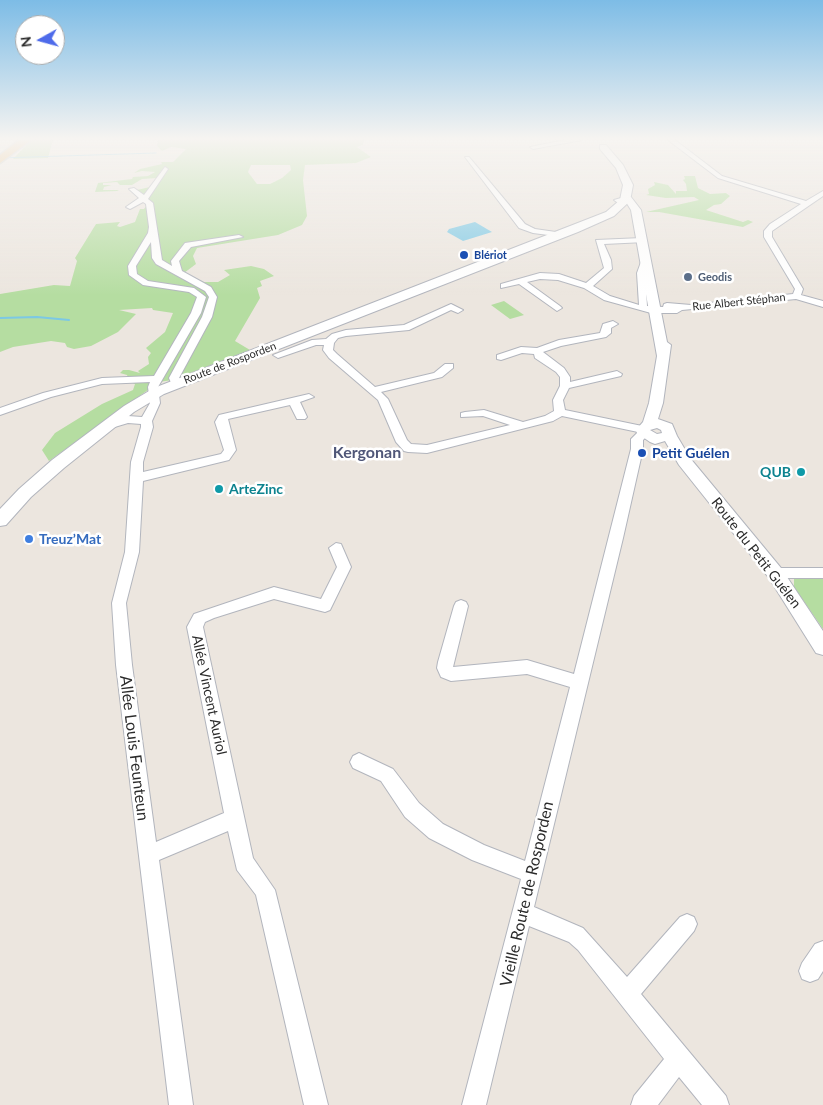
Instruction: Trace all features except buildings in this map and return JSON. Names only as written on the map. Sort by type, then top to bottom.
[{"type":"main road","points":[[623,200],[624,192]]},
{"type":"main road","name":"Route de Rosporden","points":[[0,520],[30,488],[108,425],[153,394],[176,383],[403,296],[597,217],[623,200]]},
{"type":"main road","name":"Route de Rosporden","points":[[485,262],[596,221],[610,214],[623,200]]},
{"type":"main road","name":"Route de Rosporden","points":[[0,533],[71,455]]},
{"type":"street","points":[[135,192],[148,202],[151,210],[156,258],[208,289],[213,297],[207,317],[174,378],[176,383]]},
{"type":"street","points":[[130,207],[147,196],[150,192]]},
{"type":"street","points":[[494,192],[522,226],[533,231],[553,234]]},
{"type":"street","points":[[767,192],[807,204]]},
{"type":"street","name":"Rue Albert Stéphan","points":[[651,307],[691,308],[796,296],[799,289],[768,234],[773,226],[823,193]]},
{"type":"street","points":[[623,200],[635,207],[642,240],[651,307],[663,355]]},
{"type":"street","name":"Allée Louis Feunteun","points":[[152,233],[132,266],[134,275],[146,283],[191,290],[202,297],[196,313],[153,386],[154,407],[146,421],[136,478],[135,529],[119,603],[124,665],[180,1105]]},
{"type":"street","points":[[180,274],[175,261],[188,245],[239,237]]},
{"type":"street","points":[[587,286],[608,269],[607,260],[599,242],[642,240]]},
{"type":"street","points":[[504,286],[546,272],[587,286],[611,300],[677,310],[691,308]]},
{"type":"street","points":[[520,281],[557,308]]},
{"type":"street","points":[[796,296],[823,304]]},
{"type":"street","points":[[458,310],[451,307],[406,328],[346,333],[335,336],[329,342],[328,350],[333,356],[383,399],[402,442],[411,449],[427,449],[549,419],[560,412],[652,433],[663,355],[664,323],[669,314],[677,310]]},
{"type":"street","points":[[651,307],[664,323]]},
{"type":"street","points":[[501,357],[521,350],[538,351],[559,343],[603,335],[606,332],[606,326],[613,324]]},
{"type":"street","points":[[278,355],[315,342],[329,342]]},
{"type":"street","points":[[538,351],[542,358],[560,370],[565,377],[565,386],[558,400],[560,412]]},
{"type":"street","points":[[374,390],[438,375],[449,366]]},
{"type":"street","points":[[565,386],[618,374]]},
{"type":"street","points":[[0,412],[46,395],[102,381],[157,379]]},
{"type":"street","points":[[136,478],[225,457],[230,450],[221,422],[224,417],[309,397]]},
{"type":"street","points":[[293,400],[301,418]]},
{"type":"street","points":[[132,407],[146,421]]},
{"type":"street","points":[[465,415],[484,413],[522,425]]},
{"type":"street","points":[[108,425],[128,419],[146,421]]},
{"type":"street","name":"Route du Petit Guélen","points":[[652,433],[684,461],[775,573],[823,647]]},
{"type":"street","name":"Vieille Route de Rosporden","points":[[474,1105],[580,683],[652,433]]},
{"type":"street","name":"Allée Vincent Auriol","points":[[316,1105],[265,890],[244,863],[195,634],[197,621],[209,613],[274,593],[325,606],[344,568],[336,548]]},
{"type":"street","points":[[775,573],[823,573]]},
{"type":"street","points":[[461,606],[446,662],[447,672],[451,674],[527,667],[580,683]]},
{"type":"street","points":[[359,762],[387,775],[412,810],[436,831],[479,853],[531,873]]},
{"type":"street","points":[[148,855],[234,818]]},
{"type":"street","points":[[522,913],[576,935],[717,1105]]},
{"type":"street","points":[[626,994],[687,924]]},
{"type":"street","points":[[810,971],[823,952]]},
{"type":"street","points":[[643,1105],[679,1059]]},
{"type":"green space","points":[[139,192],[304,192],[307,216],[302,225],[278,235],[197,248],[193,256],[196,264],[184,273],[204,282],[218,282],[230,275],[224,270],[251,266],[264,269],[274,276],[260,281],[262,286],[257,288],[260,298],[235,341],[250,350],[172,380],[159,382],[49,461],[42,450],[55,433],[102,404],[133,390],[135,384],[130,382],[127,375],[120,373],[123,370],[129,370],[140,373],[138,371],[149,364],[148,357],[151,353],[146,348],[165,332],[173,313],[153,310],[152,308],[119,310],[136,314],[118,332],[91,346],[74,349],[67,347],[65,343],[51,341],[13,347],[0,352],[0,294],[54,285],[70,286],[77,261],[75,258],[96,224],[120,222],[117,226],[120,227],[135,222],[140,209],[144,209],[147,205],[147,199]]},
{"type":"green space","points":[[649,192],[674,192],[676,194],[676,192],[726,193],[730,196],[721,204],[714,205],[706,210],[743,222],[748,220],[753,222],[743,227],[659,212],[646,212],[699,200],[694,197],[666,198],[646,195],[649,194]]},
{"type":"green space","points":[[504,301],[524,315],[510,319],[491,305]]},
{"type":"green space","points":[[823,576],[823,629],[794,587],[794,577]]},
{"type":"water","points":[[475,222],[492,232],[463,241],[447,232],[449,229]]},
{"type":"waterway","points":[[0,318],[37,317],[69,320]]},
{"type":"place","name":"Blériot","points":[[464,255]]},
{"type":"place","name":"Geodis","points":[[688,277]]},
{"type":"place","name":"Petit Guélen","points":[[642,453]]},
{"type":"place","name":"QUB","points":[[801,472]]},
{"type":"place","name":"ArteZinc","points":[[219,489]]},
{"type":"place","name":"Treuz’Mat","points":[[29,539]]},
{"type":"district","name":"Kergonan","points":[[367,453]]}]
